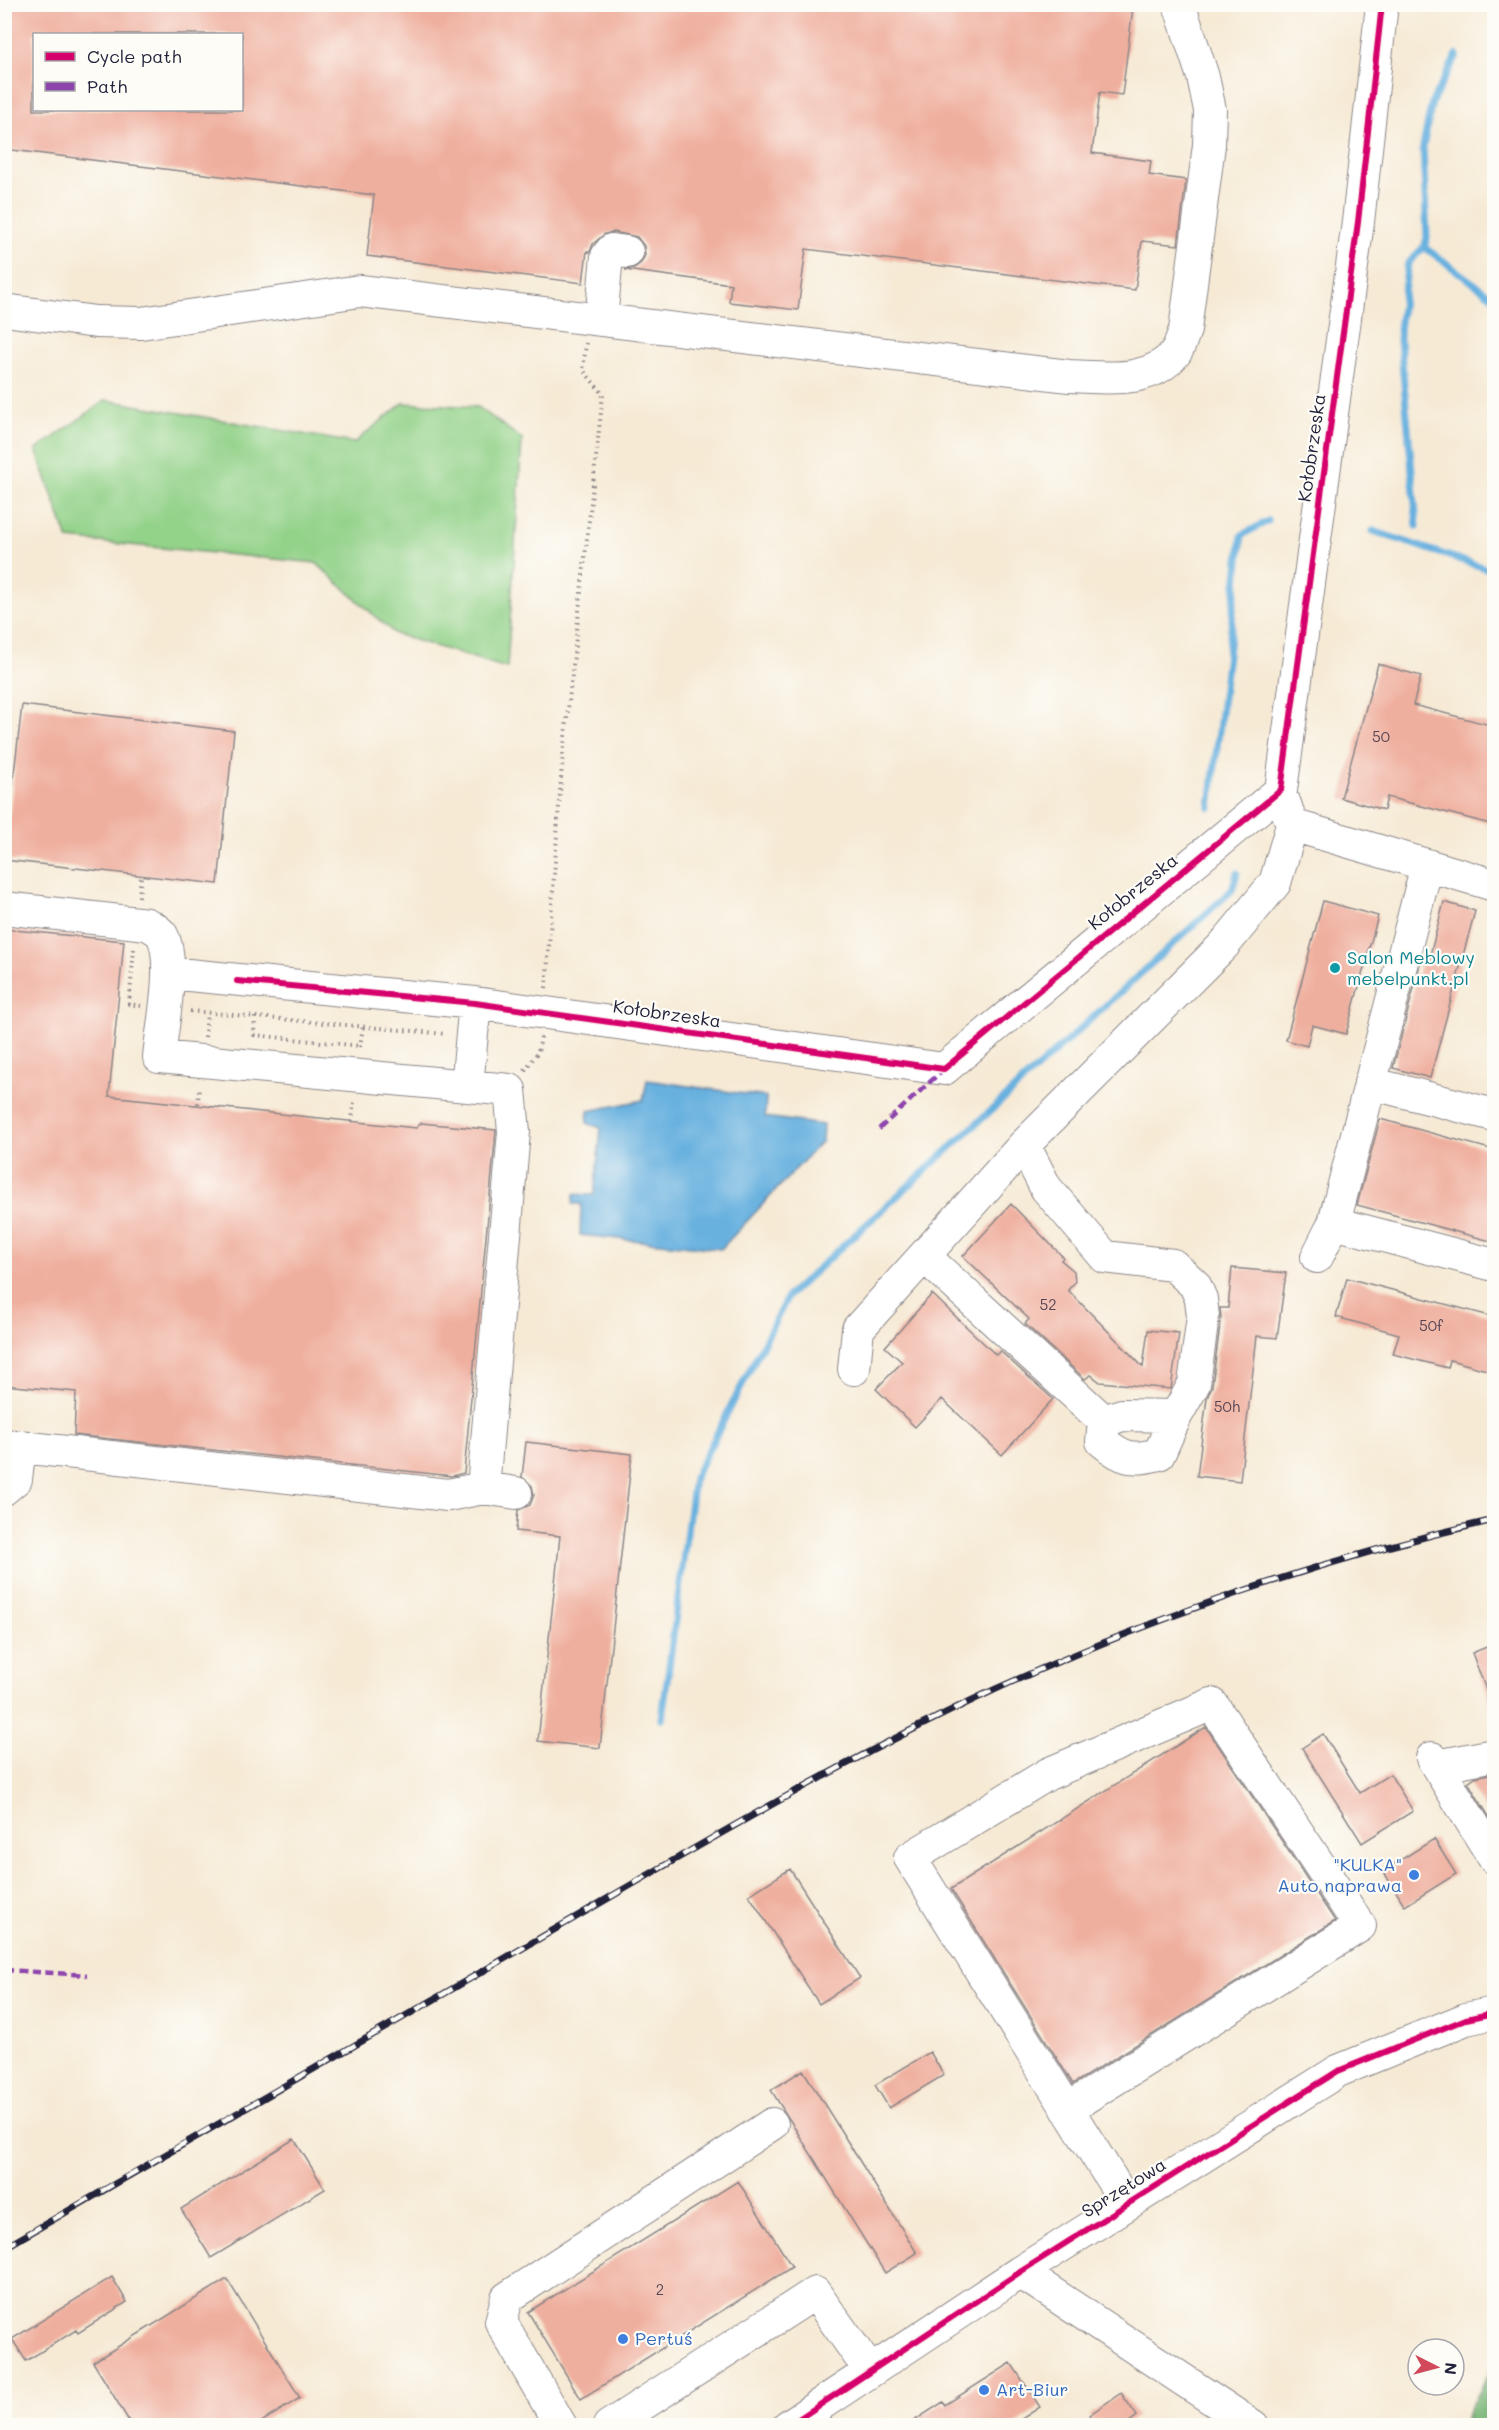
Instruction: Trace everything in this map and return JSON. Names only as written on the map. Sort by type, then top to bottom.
[{"type":"street","points":[[4,310],[96,322],[141,323],[360,291],[1070,376],[1118,377],[1146,374],[1163,365],[1177,351],[1185,330],[1209,145],[1210,110],[1203,77],[1179,4]]},
{"type":"street","name":"Kołobrzeska","points":[[168,973],[475,1003],[944,1069],[1281,790],[1358,222],[1382,4]]},
{"type":"street","points":[[595,319],[607,256],[612,250],[627,252]]},
{"type":"street","points":[[854,1369],[858,1329],[1024,1145],[1230,937],[1275,883],[1292,825],[1281,790]]},
{"type":"street","points":[[1292,825],[1494,885]]},
{"type":"street","points":[[1317,1257],[1334,1223],[1427,865]]},
{"type":"street","points":[[4,908],[147,924],[161,932],[167,948],[168,973],[159,1057],[510,1090],[514,1132],[483,1488]]},
{"type":"street","points":[[467,1086],[475,1003]]},
{"type":"street","points":[[1370,1083],[1494,1115]]},
{"type":"street","points":[[1024,1145],[1046,1188],[1105,1257],[1173,1265],[1196,1286],[1201,1299],[1203,1316],[1194,1384],[1159,1454],[1138,1460],[1117,1453],[1102,1441],[1104,1421]]},
{"type":"street","points":[[1334,1223],[1494,1265]]},
{"type":"street","points":[[924,1256],[1104,1421]]},
{"type":"street","points":[[1104,1421],[1122,1414],[1176,1416]]},
{"type":"street","points":[[4,1489],[16,1479],[12,1446],[448,1495],[483,1488],[516,1493]]},
{"type":"street","points":[[1067,2109],[1359,1926],[1212,1704],[1048,1774],[910,1858],[1067,2109],[1127,2204]]},
{"type":"street","points":[[1494,1755],[1435,1762],[1494,1858]]},
{"type":"street","name":"Sprzętowa","points":[[788,2426],[1020,2272],[1338,2071],[1466,2019],[1494,2013]]},
{"type":"street","points":[[561,2426],[501,2322],[507,2298],[772,2124]]},
{"type":"street","points":[[1020,2272],[1253,2426]]},
{"type":"street","points":[[609,2426],[815,2293],[870,2372]]},
{"type":"path","points":[[518,1079],[538,1052],[544,1012],[562,764],[603,394],[583,370],[595,319]]},
{"type":"path","points":[[139,898],[141,876]]},
{"type":"path","points":[[134,947],[129,1004],[150,1007]]},
{"type":"path","points":[[184,1011],[453,1035]]},
{"type":"path","points":[[205,1040],[207,1013]]},
{"type":"path","points":[[255,1017],[254,1035],[361,1046],[363,1026]]},
{"type":"green space","points":[[106,400],[354,443],[403,403],[478,407],[522,439],[507,668],[395,634],[316,563],[68,539],[36,450]]},
{"type":"green space","points":[[1494,2364],[1494,2425],[1462,2425]]},
{"type":"water","points":[[647,1080],[766,1097],[765,1117],[823,1125],[822,1141],[721,1249],[580,1235],[581,1204],[573,1204],[574,1194],[594,1195],[601,1128],[587,1123],[588,1111],[643,1100]]},
{"type":"building","points":[[4,4],[1110,4],[1133,7],[1122,95],[1100,92],[1092,153],[1151,161],[1149,175],[1186,180],[1178,245],[1142,241],[1135,290],[806,249],[798,310],[729,302],[731,284],[625,270],[641,263],[645,255],[644,246],[637,237],[614,232],[605,234],[593,244],[590,252],[587,251],[583,283],[367,256],[374,195],[4,149]]},
{"type":"building","points":[[1378,664],[1421,676],[1413,705],[1494,726],[1494,825],[1387,797],[1384,810],[1341,798]]},
{"type":"building","points":[[22,705],[234,731],[218,884],[4,860]]},
{"type":"building","name":"Salon Meblowy mebelpunkt.pl","points":[[1323,901],[1378,916],[1346,1034],[1312,1025],[1307,1046],[1286,1040]]},
{"type":"building","points":[[1444,902],[1475,911],[1430,1078],[1393,1068],[1422,957],[1429,959]]},
{"type":"building","points":[[4,929],[124,941],[109,1096],[416,1128],[421,1123],[496,1130],[464,1473],[452,1476],[74,1435],[76,1392],[4,1385]]},
{"type":"building","points":[[1380,1119],[1494,1150],[1494,1242],[1357,1205]]},
{"type":"building","points":[[1011,1204],[1063,1257],[1061,1260],[1074,1271],[1075,1282],[1068,1290],[1143,1367],[1148,1330],[1179,1333],[1171,1389],[1100,1382],[1091,1375],[1085,1379],[1025,1324],[1029,1319],[963,1256]]},
{"type":"building","points":[[1232,1268],[1286,1273],[1277,1338],[1257,1336],[1240,1481],[1197,1476],[1207,1398],[1212,1386],[1221,1318],[1220,1308],[1228,1308]]},
{"type":"building","points":[[1347,1278],[1494,1317],[1494,1372],[1450,1360],[1448,1368],[1393,1354],[1399,1334],[1336,1317]]},
{"type":"building","points":[[932,1294],[996,1355],[1000,1351],[1053,1399],[1002,1455],[942,1399],[915,1427],[876,1389],[902,1362],[885,1347]]},
{"type":"building","points":[[526,1442],[632,1454],[600,1748],[538,1741],[560,1536],[516,1531],[518,1510],[530,1505],[534,1495],[532,1486],[522,1477]]},
{"type":"building","points":[[1494,1644],[1494,1708],[1493,1708],[1472,1653]]},
{"type":"building","points":[[1206,1727],[1335,1921],[1073,2084],[951,1889]]},
{"type":"building","points":[[1323,1734],[1360,1793],[1390,1774],[1413,1811],[1362,1843],[1302,1748]]},
{"type":"building","points":[[1494,1773],[1494,1825],[1468,1782],[1475,1777]]},
{"type":"building","points":[[1434,1839],[1456,1874],[1405,1906],[1383,1871]]},
{"type":"building","points":[[790,1869],[860,1978],[819,2004],[749,1895]]},
{"type":"building","points":[[930,2052],[944,2075],[889,2108],[875,2085]]},
{"type":"building","points":[[803,2070],[917,2253],[885,2273],[771,2090]]},
{"type":"building","points":[[294,2139],[325,2189],[211,2258],[181,2209]]},
{"type":"building","points":[[738,2181],[792,2267],[581,2399],[528,2312]]},
{"type":"building","points":[[112,2277],[127,2302],[78,2333],[76,2330],[26,2361],[12,2339]]},
{"type":"building","points":[[227,2279],[300,2398],[255,2426],[132,2426],[93,2362]]},
{"type":"building","points":[[1011,2363],[1040,2407],[1011,2426],[906,2426],[943,2402],[945,2405]]},
{"type":"building","points":[[1121,2393],[1137,2416],[1124,2426],[1096,2426],[1089,2415]]},
{"type":"waterway","points":[[1417,526],[1399,329],[1408,263],[1424,247],[1427,238],[1423,147],[1432,102],[1457,55]]},
{"type":"waterway","points":[[1424,247],[1494,298]]},
{"type":"waterway","points":[[1210,807],[1242,535],[1268,521]]},
{"type":"waterway","points":[[1373,531],[1494,571]]},
{"type":"waterway","points":[[662,1719],[694,1478],[788,1296],[1232,890],[1237,873]]},
{"type":"railway","points":[[4,2248],[744,1820],[932,1720],[1056,1662],[1179,1614],[1303,1571],[1430,1535],[1494,1520]]},
{"type":"marked path","points":[[879,1129],[944,1069]]},
{"type":"marked path","points":[[4,1970],[87,1975]]},
{"type":"cycle path","points":[[237,981],[475,1003],[944,1069],[1281,790],[1358,222],[1382,4]]},
{"type":"cycle path","points":[[788,2426],[1020,2272],[1338,2071],[1466,2019],[1494,2013]]},
{"type":"place","name":"Salon Meblowy mebelpunkt.pl","points":[[1335,968]]},
{"type":"place","name":"\"KULKA\" Auto naprawa","points":[[1414,1875]]},
{"type":"place","name":"Pertuś","points":[[623,2339]]},
{"type":"place","name":"Art-Biur","points":[[984,2390]]}]
